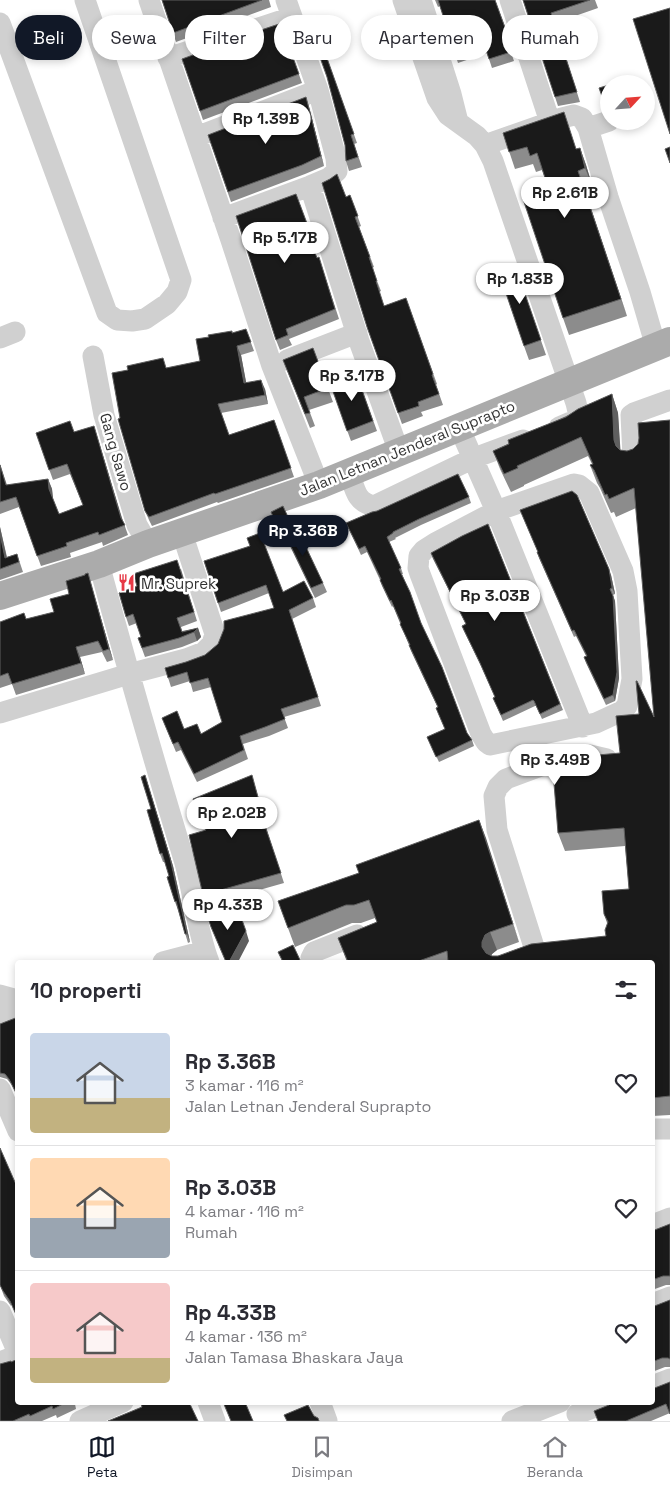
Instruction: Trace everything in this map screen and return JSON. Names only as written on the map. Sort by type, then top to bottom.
[{"type":"main road","name":"Jalan Letnan Jenderal Suprapto","points":[[0,596],[99,564],[148,544],[319,485],[663,344]]},
{"type":"street","points":[[0,23],[107,313],[117,320],[132,321],[144,319],[167,304],[177,292],[181,280],[85,0]]},
{"type":"street","points":[[149,0],[154,15]]},
{"type":"street","points":[[349,472],[358,496],[364,504],[374,506],[474,458],[567,424],[579,416],[493,162],[485,146],[477,136],[448,115],[437,98],[403,0]]},
{"type":"street","points":[[421,0],[459,123]]},
{"type":"street","points":[[510,0],[550,122]]},
{"type":"street","points":[[175,55],[289,9],[318,90],[336,158],[337,172],[329,178],[310,186],[223,218]]},
{"type":"street","points":[[169,60],[272,366],[319,485]]},
{"type":"street","points":[[196,137],[318,90]]},
{"type":"street","points":[[485,146],[550,122],[576,115],[582,118],[588,128],[608,197],[640,292],[663,344]]},
{"type":"street","points":[[588,128],[600,124]]},
{"type":"street","points":[[310,186],[357,333],[400,452]]},
{"type":"street","points":[[272,366],[357,333]]},
{"type":"street","name":"Gang Sawo","points":[[93,356],[104,415],[137,525],[148,544]]},
{"type":"street","points":[[633,457],[631,415],[670,400]]},
{"type":"street","points":[[459,427],[496,511],[583,727]]},
{"type":"street","points":[[574,484],[579,485],[589,493],[623,571],[628,602],[632,680],[627,706],[624,710],[583,727],[493,745],[486,742],[480,734],[420,574],[418,562],[419,556],[424,550],[496,511],[574,484]]},
{"type":"street","points":[[0,714],[204,652],[212,644],[215,634],[182,533]]},
{"type":"street","points":[[99,564],[129,674],[191,883],[207,957],[181,960]]},
{"type":"street","points":[[536,951],[497,830],[494,796],[498,787],[506,779],[541,766],[579,756],[590,755],[607,759]]},
{"type":"street","points":[[322,958],[357,935]]},
{"type":"street","points":[[0,995],[15,999]]},
{"type":"street","points":[[0,1014],[15,1010]]},
{"type":"street","points":[[0,1088],[15,1124]]},
{"type":"street","points":[[655,1129],[670,1129]]},
{"type":"street","points":[[655,1224],[670,1218]]},
{"type":"street","points":[[655,1303],[670,1297]]},
{"type":"street","points":[[0,1311],[15,1347]]},
{"type":"street","points":[[0,1362],[15,1355]]},
{"type":"street","points":[[655,1385],[670,1379]]},
{"type":"street","points":[[80,1421],[116,1405]]},
{"type":"street","points":[[209,1405],[216,1421]]},
{"type":"street","points":[[321,1405],[327,1421]]},
{"type":"street","points":[[512,1421],[594,1405]]},
{"type":"building","points":[[162,0],[262,0],[222,15],[185,15],[185,29],[175,32],[175,15],[167,15]]},
{"type":"building","points":[[438,0],[495,0],[502,19],[502,55],[492,58],[492,15],[443,15]]},
{"type":"building","points":[[523,0],[590,0],[551,13],[552,15],[528,15]]},
{"type":"building","points":[[670,8],[670,134],[655,87],[655,75],[651,75],[633,19]]},
{"type":"building","points":[[274,26],[274,60],[294,60],[299,74],[200,111],[182,59],[264,60],[264,29]]},
{"type":"building","points":[[321,60],[328,60],[354,134],[351,135],[358,157],[346,161],[345,145]]},
{"type":"building","points":[[543,60],[566,60],[577,92],[555,97]]},
{"type":"building","points":[[306,97],[321,156],[302,165],[228,192],[208,135]]},
{"type":"building","points":[[564,112],[576,149],[580,148],[585,168],[578,171],[621,299],[563,318],[523,199],[549,190],[537,153],[530,156],[527,147],[509,152],[503,133]]},
{"type":"building","points":[[670,147],[670,163],[665,149]]},
{"type":"building","points":[[337,174],[346,197],[350,195],[358,216],[355,217],[370,257],[384,306],[406,298],[439,394],[418,402],[419,406],[398,413],[367,327],[322,183]]},
{"type":"building","points":[[296,194],[311,234],[308,235],[317,258],[319,257],[335,309],[286,329],[288,335],[276,340],[236,216]]},
{"type":"building","points":[[515,265],[541,340],[524,346],[498,270]]},
{"type":"building","points":[[246,329],[251,342],[237,346],[244,383],[261,380],[265,395],[218,404],[229,435],[274,420],[291,468],[149,517],[145,511],[118,419],[120,418],[112,373],[128,370],[127,366],[163,358],[166,368],[200,361],[196,339],[209,337],[208,335],[232,331],[232,333]]},
{"type":"building","points":[[313,348],[328,388],[304,397],[310,413],[305,414],[283,360]]},
{"type":"building","points":[[356,373],[373,421],[347,431],[330,383]]},
{"type":"building","points":[[612,394],[614,440],[620,450],[627,451],[633,449],[638,444],[638,423],[670,420],[670,1096],[655,1098],[655,960],[448,960],[447,951],[422,960],[347,960],[338,938],[377,922],[369,900],[354,905],[346,905],[288,928],[278,901],[359,873],[356,865],[479,820],[513,924],[485,935],[482,947],[486,953],[498,956],[531,944],[606,936],[605,930],[608,922],[604,914],[602,891],[629,889],[624,828],[558,833],[552,759],[620,753],[616,716],[639,714],[636,681],[654,717],[634,488],[609,499],[607,494],[605,495],[590,465],[593,464],[581,437],[517,466],[518,468],[504,474],[493,451],[509,444],[508,440],[566,417],[578,409]]},
{"type":"building","points":[[70,421],[74,432],[94,426],[121,518],[125,525],[99,535],[98,532],[66,543],[67,546],[37,556],[16,497],[0,502],[0,465],[6,485],[48,479],[49,489],[59,514],[83,505],[67,464],[49,470],[36,433]]},
{"type":"building","points":[[458,474],[469,497],[419,519],[387,537],[401,568],[399,569],[410,592],[421,623],[442,667],[467,733],[472,740],[436,757],[427,737],[445,729],[436,708],[438,707],[365,546],[359,549],[346,523]]},
{"type":"building","points":[[572,491],[577,495],[609,569],[612,587],[610,589],[613,596],[617,672],[613,695],[604,699],[584,657],[587,656],[574,630],[572,631],[520,510]]},
{"type":"building","points":[[283,506],[292,526],[280,532],[271,512]]},
{"type":"building","points":[[488,524],[560,704],[540,714],[533,700],[501,715],[493,698],[495,697],[462,626],[466,624],[431,553]]},
{"type":"building","points":[[296,526],[323,583],[311,588],[284,532]]},
{"type":"building","points":[[260,533],[283,592],[304,581],[313,598],[289,610],[318,697],[281,709],[285,719],[240,736],[244,750],[194,774],[178,742],[173,744],[162,718],[177,711],[184,729],[197,724],[201,734],[222,722],[208,678],[190,683],[187,672],[168,678],[165,668],[205,655],[218,644],[224,629],[224,621],[274,608],[266,585],[218,603],[204,561],[250,546],[247,538]]},
{"type":"building","points":[[0,534],[5,558],[17,554],[19,562],[0,569]]},
{"type":"building","points":[[177,560],[194,612],[177,618],[182,632],[198,628],[194,632],[179,638],[142,648],[138,638],[141,637],[133,614],[126,617],[119,593],[137,586],[133,574]]},
{"type":"building","points":[[88,573],[109,649],[103,651],[98,641],[76,647],[81,663],[12,684],[8,673],[0,676],[0,622],[24,613],[26,619],[54,612],[50,599],[69,594],[66,581]]},
{"type":"building","points":[[145,775],[170,858],[187,934],[185,934],[167,877],[169,876],[162,853],[160,854],[147,810],[151,809],[141,777]]},
{"type":"building","points":[[252,775],[259,801],[257,802],[281,873],[203,895],[189,835],[206,830],[193,799]]},
{"type":"building","points":[[237,906],[246,931],[230,960],[225,960],[208,918]]},
{"type":"building","points":[[293,945],[300,960],[282,960],[278,952]]},
{"type":"building","points":[[15,1018],[15,1091],[5,1074],[0,1073],[0,1024]]},
{"type":"building","points":[[0,1148],[15,1182],[15,1312],[0,1285]]},
{"type":"building","points":[[670,1224],[670,1276],[655,1279],[655,1230]]},
{"type":"building","points":[[670,1300],[670,1359],[662,1358],[655,1361],[655,1306]]},
{"type":"building","points":[[15,1360],[15,1405],[61,1405],[53,1409],[52,1406],[13,1421],[0,1421],[0,1364]]},
{"type":"building","points":[[670,1382],[670,1414],[666,1404],[626,1421],[598,1421],[594,1411],[609,1405],[655,1405],[655,1388]]},
{"type":"building","points":[[142,1405],[190,1405],[198,1421],[108,1421],[142,1407]]},
{"type":"building","points":[[224,1405],[246,1405],[253,1421],[231,1421]]},
{"type":"building","points":[[308,1405],[319,1421],[287,1421],[284,1415]]},
{"type":"place","name":"Mr. Suprek","points":[[127,583]]}]
